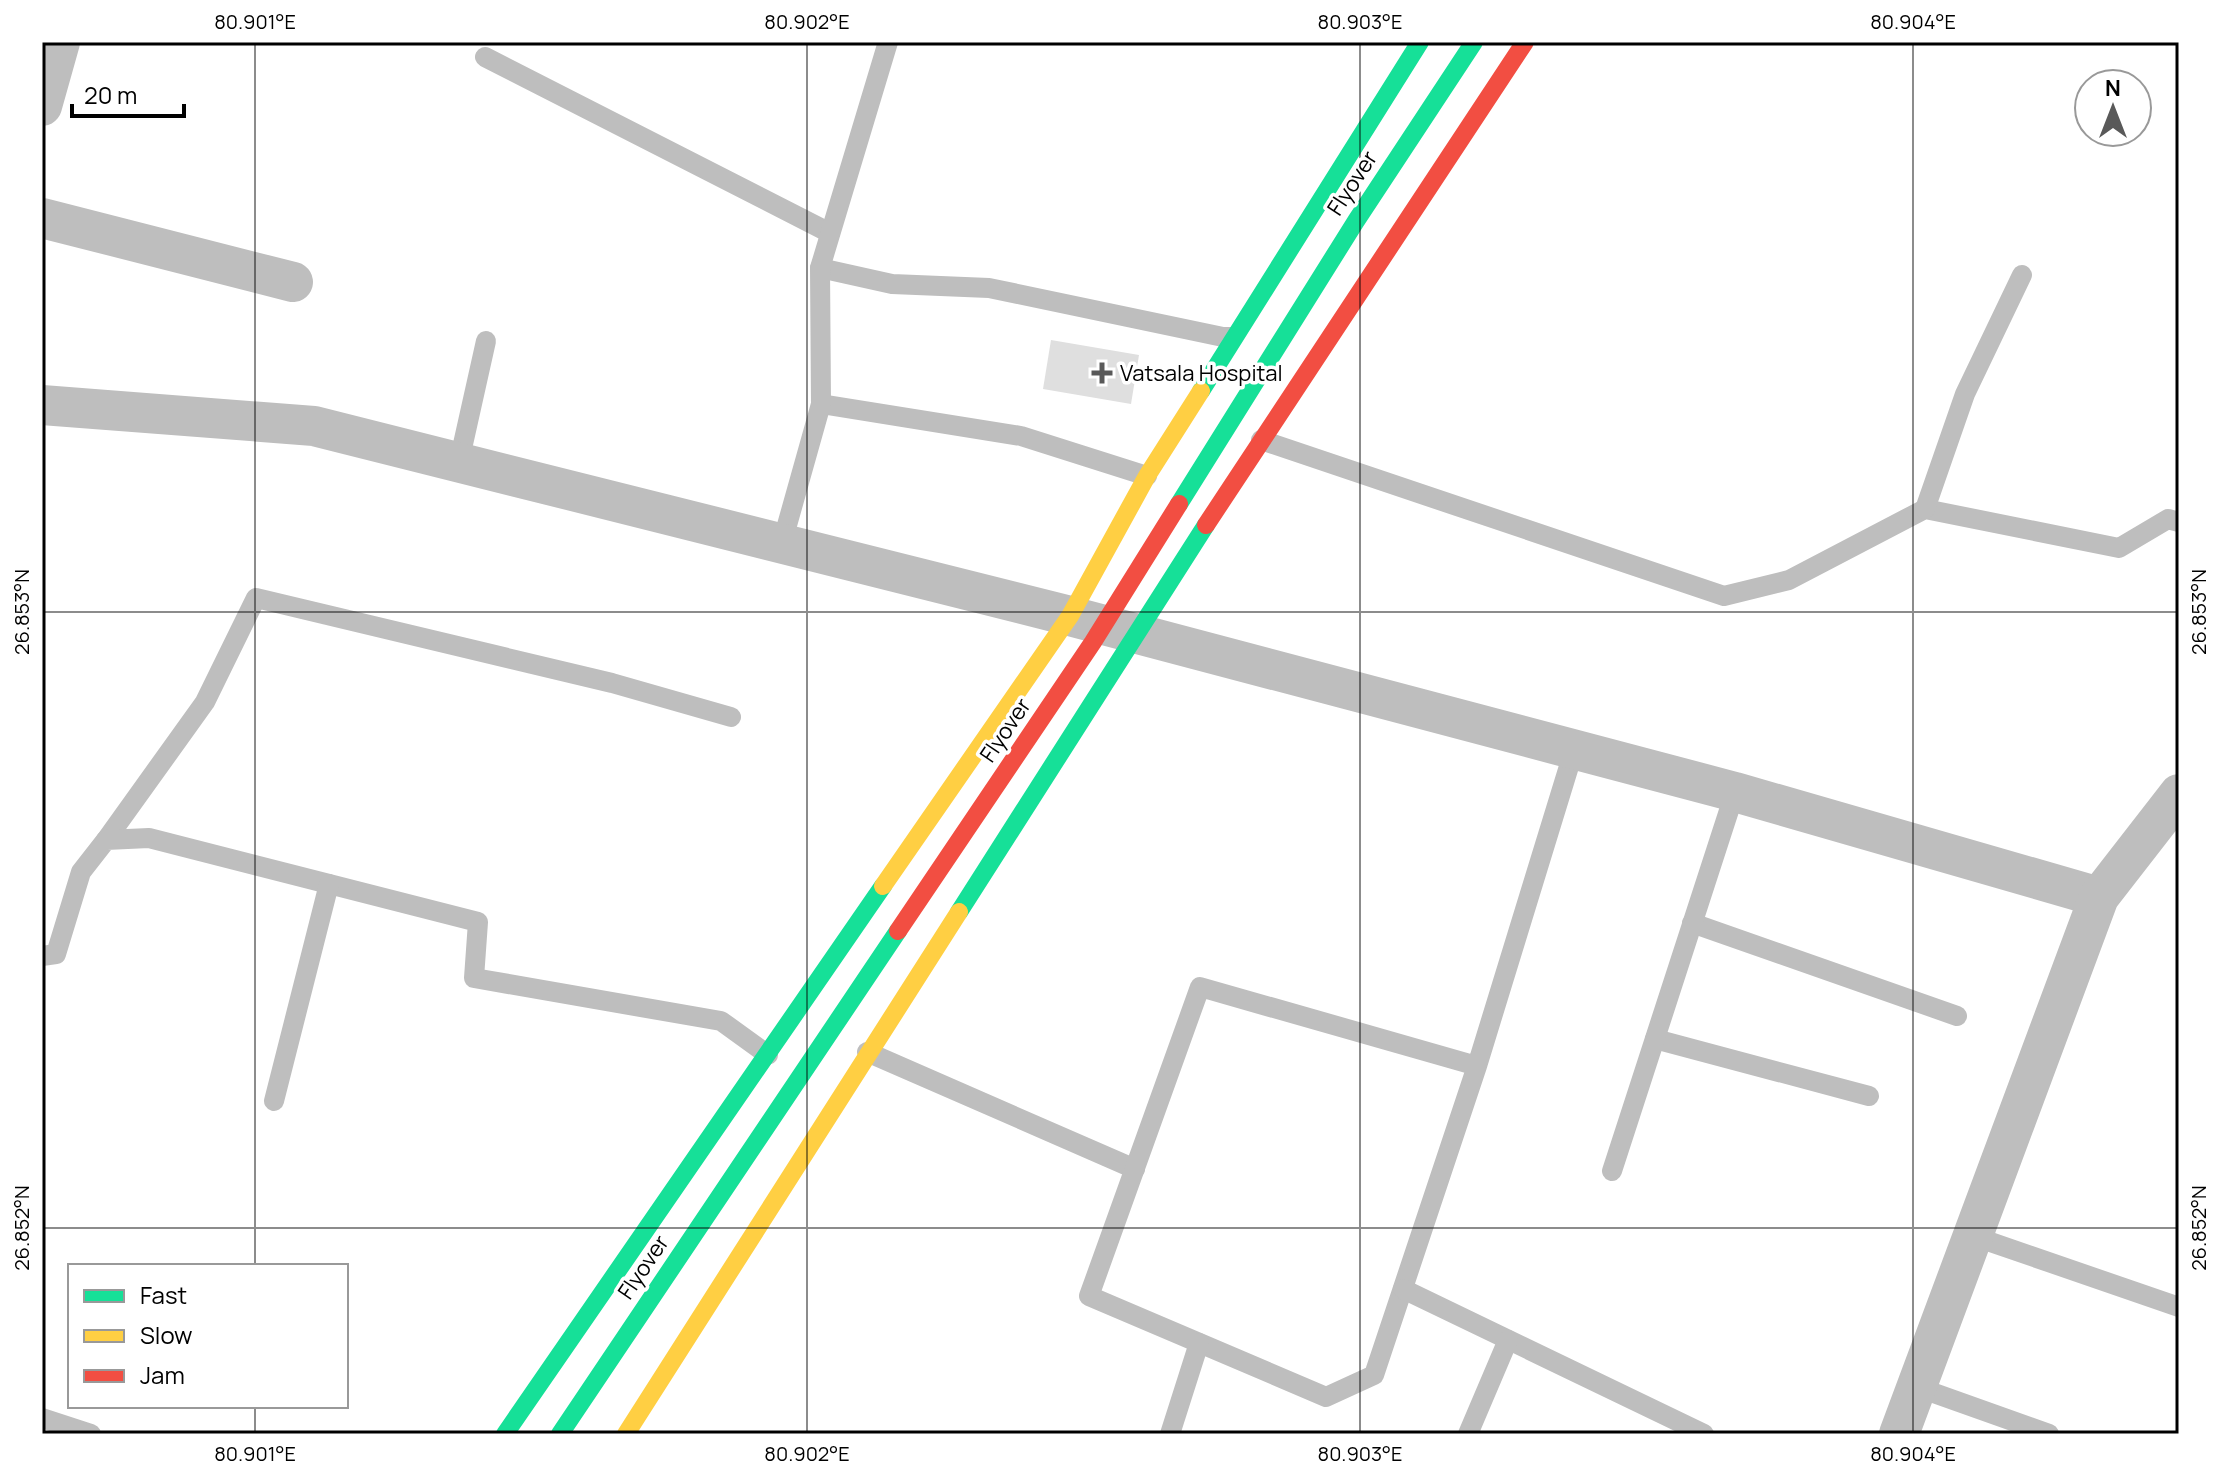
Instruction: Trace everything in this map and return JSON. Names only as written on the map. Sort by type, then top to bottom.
[{"type":"main road","points":[[505,1434],[1070,616],[1147,476],[1420,42]]},
{"type":"main road","name":"Flyover","points":[[560,1434],[1093,642],[1356,221],[1474,42]]},
{"type":"main road","points":[[626,1434],[1261,440],[1525,42]]},
{"type":"street","points":[[42,106],[60,42]]},
{"type":"street","points":[[42,218],[293,282]]},
{"type":"street","points":[[42,405],[314,426],[1070,616],[1735,792],[2099,897]]},
{"type":"street","points":[[1899,1434],[2099,897],[2179,794]]},
{"type":"lane","points":[[782,543],[821,404],[820,268],[888,42]]},
{"type":"lane","points":[[485,57],[830,233]]},
{"type":"lane","points":[[820,268],[892,284],[989,288],[1233,337]]},
{"type":"lane","points":[[1925,509],[1965,394],[2022,275]]},
{"type":"lane","points":[[459,462],[486,341]]},
{"type":"lane","points":[[821,404],[1021,436],[1147,476]]},
{"type":"lane","points":[[1261,440],[1724,596],[1789,580],[1925,509],[2119,548],[2168,519],[2179,522]]},
{"type":"lane","points":[[42,956],[56,954],[81,872],[205,702],[256,598],[612,683],[731,717]]},
{"type":"lane","points":[[1477,1066],[1200,987],[1089,1296],[1326,1397],[1374,1375],[1477,1066],[1574,750]]},
{"type":"lane","points":[[1612,1171],[1735,792]]},
{"type":"lane","points":[[106,840],[149,838],[478,922],[474,978],[721,1021],[768,1055]]},
{"type":"lane","points":[[274,1101],[329,884]]},
{"type":"lane","points":[[1692,923],[1957,1016]]},
{"type":"lane","points":[[797,1012],[868,1053],[1135,1169]]},
{"type":"lane","points":[[1655,1039],[1869,1096]]},
{"type":"lane","points":[[1973,1236],[2179,1307]]},
{"type":"lane","points":[[1403,1289],[1704,1434]]},
{"type":"lane","points":[[1468,1434],[1508,1340]]},
{"type":"lane","points":[[1170,1434],[1199,1343]]},
{"type":"lane","points":[[1917,1387],[2049,1434]]},
{"type":"lane","points":[[42,1418],[91,1434]]},
{"type":"building","points":[[1051,340],[1139,355],[1131,404],[1043,389]]},
{"type":"traffic: fast","points":[[1201,391],[1420,42]]},
{"type":"traffic: fast","points":[[1179,504],[1356,221],[1474,42]]},
{"type":"traffic: fast","points":[[959,912],[1206,525]]},
{"type":"traffic: fast","points":[[505,1434],[883,886]]},
{"type":"traffic: fast","points":[[560,1434],[898,931]]},
{"type":"traffic: slow","points":[[883,886],[1070,616],[1147,476],[1201,391]]},
{"type":"traffic: slow","points":[[626,1434],[959,912]]},
{"type":"traffic: jam","points":[[1206,525],[1525,42]]},
{"type":"traffic: jam","points":[[898,931],[1093,642],[1179,504]]},
{"type":"place","name":"Vatsala Hospital","points":[[1102,373]]}]
